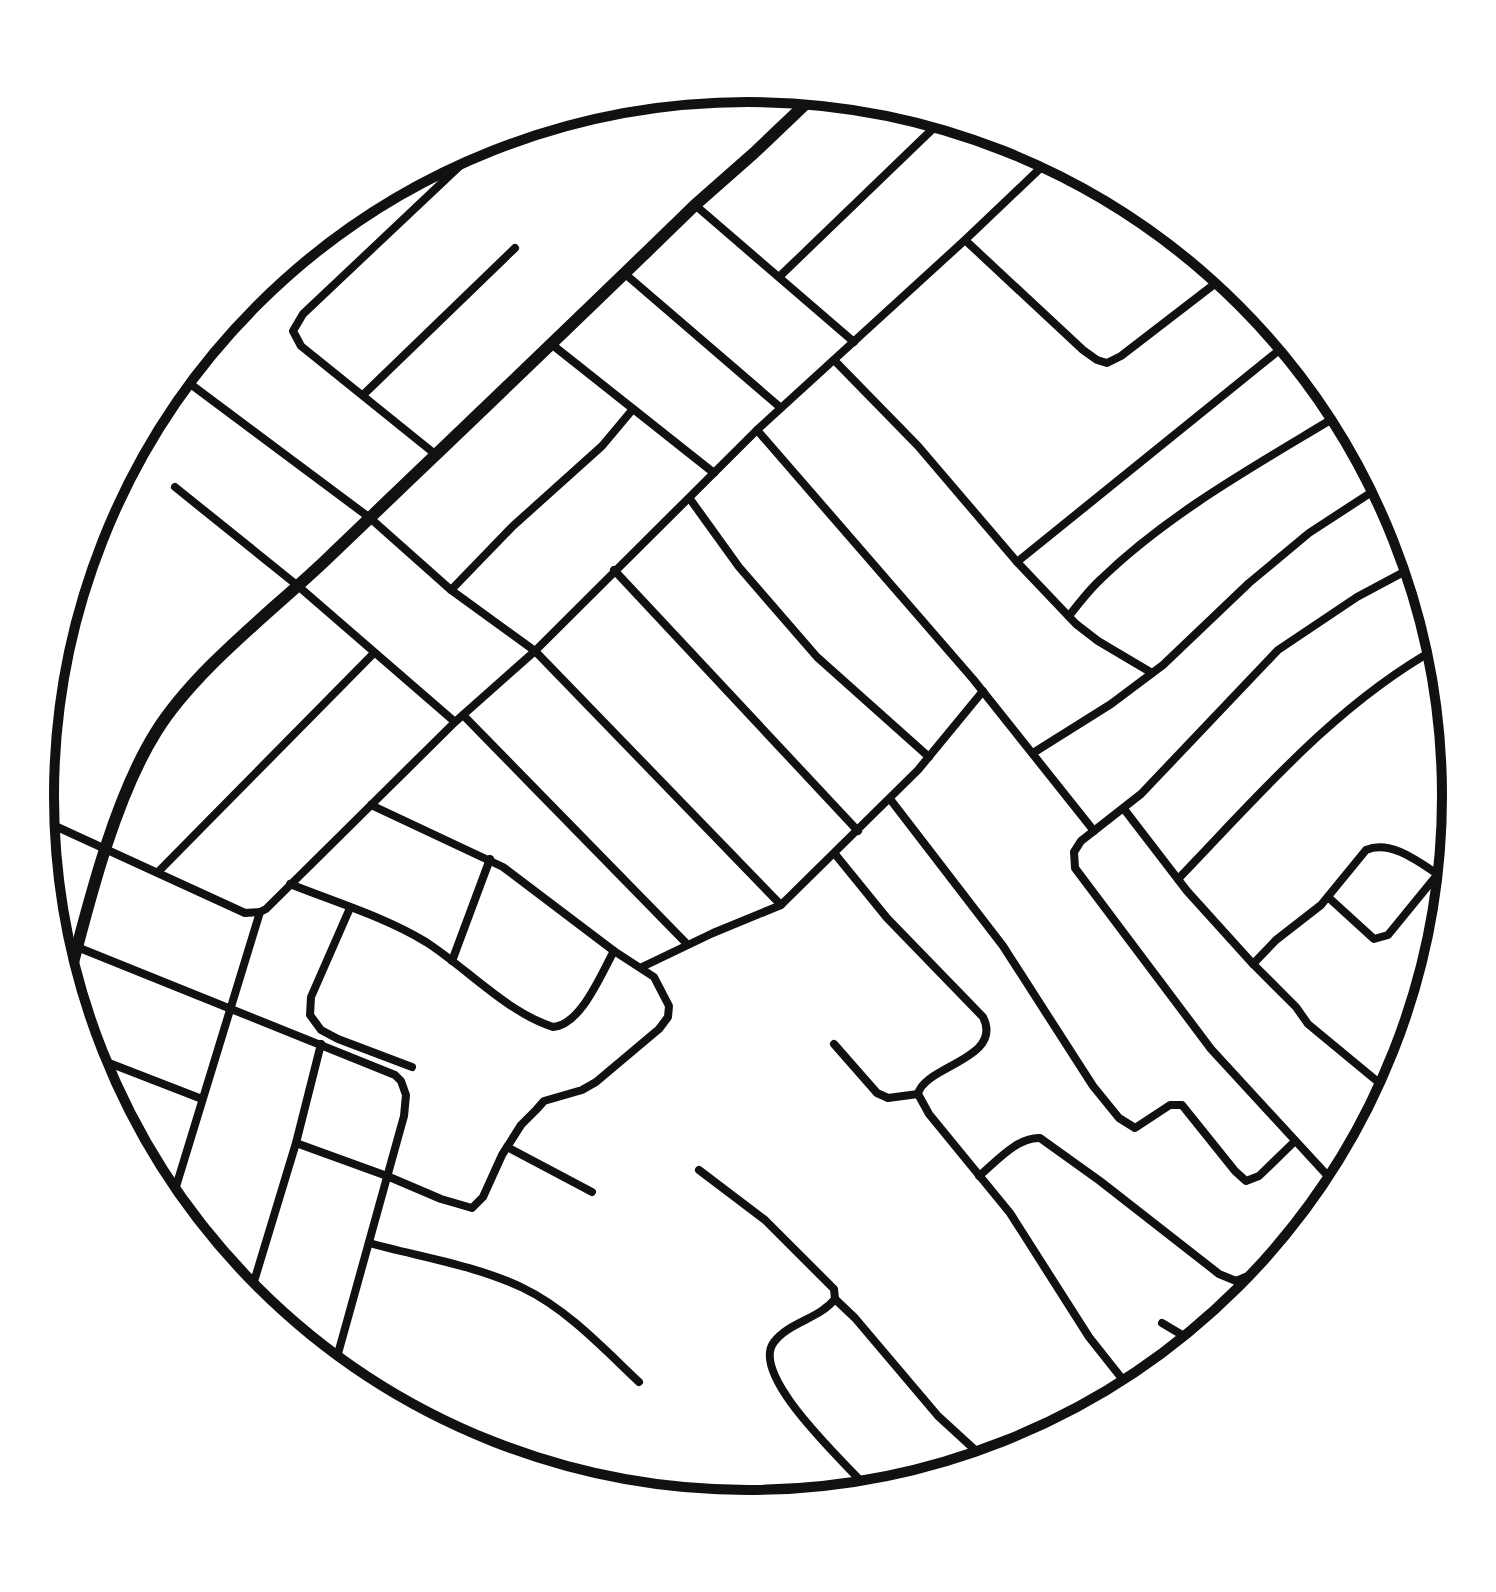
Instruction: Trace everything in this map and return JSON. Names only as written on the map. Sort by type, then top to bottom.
[{"type":"street","points":[[74,959],[106,851],[133,779],[155,734],[178,700],[695,205],[805,104]]},
{"type":"street","points":[[779,277],[934,128]]},
{"type":"street","points":[[435,454],[301,346],[293,331],[297,322],[461,165]]},
{"type":"street","points":[[175,1188],[260,912],[455,722],[535,651],[757,430],[1041,168]]},
{"type":"street","points":[[695,205],[854,342]]},
{"type":"street","points":[[965,240],[1083,350],[1107,363],[1121,356],[1216,283]]},
{"type":"street","points":[[363,395],[515,248]]},
{"type":"street","points":[[624,273],[781,408]]},
{"type":"street","points":[[550,343],[714,473]]},
{"type":"street","points":[[1017,562],[1280,350]]},
{"type":"street","points":[[834,360],[918,446],[1017,562],[1069,616],[1098,641],[1152,673]]},
{"type":"street","points":[[190,384],[370,518],[451,590],[535,651],[781,905]]},
{"type":"street","points":[[451,590],[513,526],[602,446],[633,409]]},
{"type":"street","points":[[1069,616],[1099,580],[1157,533],[1331,420]]},
{"type":"street","points":[[757,430],[983,691],[1094,831]]},
{"type":"street","points":[[175,487],[298,586],[455,722]]},
{"type":"street","points":[[1033,753],[1111,704],[1152,673],[1249,583],[1309,533],[1371,492]]},
{"type":"street","points":[[690,499],[739,567],[817,657],[929,757]]},
{"type":"street","points":[[614,570],[858,831]]},
{"type":"street","points":[[1327,1178],[1211,1049],[1075,868],[1074,852],[1081,841],[1141,794],[1278,650],[1357,597],[1404,572]]},
{"type":"street","points":[[158,872],[374,653]]},
{"type":"street","points":[[1178,879],[1338,718],[1427,654]]},
{"type":"street","points":[[642,967],[687,944],[781,905],[890,799],[983,691]]},
{"type":"street","points":[[463,715],[687,944]]},
{"type":"street","points":[[890,799],[980,915],[1038,997],[1093,1086],[1127,1124],[1135,1128],[1170,1105],[1182,1105],[1246,1181],[1259,1176],[1295,1141]]},
{"type":"street","points":[[296,1143],[472,1208],[483,1197],[521,1125],[544,1101],[582,1090],[596,1082],[659,1029],[668,1017],[669,1006],[661,987],[642,967],[614,951],[527,883],[490,859],[371,805]]},
{"type":"street","points":[[1124,809],[1178,879],[1253,964],[1296,1007],[1315,1032],[1379,1083]]},
{"type":"street","points":[[55,826],[245,913],[260,912]]},
{"type":"street","points":[[1253,964],[1276,940],[1328,897],[1366,850],[1374,846],[1399,851],[1437,875],[1388,935],[1380,939],[1374,939],[1328,897]]},
{"type":"street","points":[[835,854],[897,930],[974,1006],[986,1023],[979,1046],[966,1058],[923,1084],[918,1094]]},
{"type":"street","points":[[452,961],[490,859]]},
{"type":"street","points":[[290,884],[425,942],[530,1017],[553,1027],[570,1022],[586,1002],[614,951]]},
{"type":"street","points":[[350,908],[311,997],[310,1015],[321,1030],[338,1039],[412,1067]]},
{"type":"street","points":[[77,947],[395,1075],[404,1087],[406,1104],[338,1355]]},
{"type":"street","points":[[253,1283],[296,1143],[321,1044]]},
{"type":"street","points":[[834,1044],[877,1093],[888,1098],[918,1094]]},
{"type":"street","points":[[107,1062],[202,1099]]},
{"type":"street","points":[[918,1094],[929,1114],[1010,1213],[1089,1337],[1123,1380]]},
{"type":"street","points":[[979,1176],[1013,1148],[1032,1138],[1040,1138],[1219,1274],[1236,1281],[1248,1276],[1264,1260]]},
{"type":"street","points":[[507,1147],[592,1192]]},
{"type":"street","points":[[699,1170],[776,1231],[829,1283],[834,1289],[835,1299],[855,1318],[938,1416],[976,1451]]},
{"type":"street","points":[[369,1243],[491,1275],[526,1289],[586,1332],[639,1382]]},
{"type":"street","points":[[835,1299],[826,1309],[779,1336],[771,1345],[770,1361],[772,1371],[791,1405],[860,1481]]},
{"type":"street","points":[[1162,1323],[1184,1336]]}]
